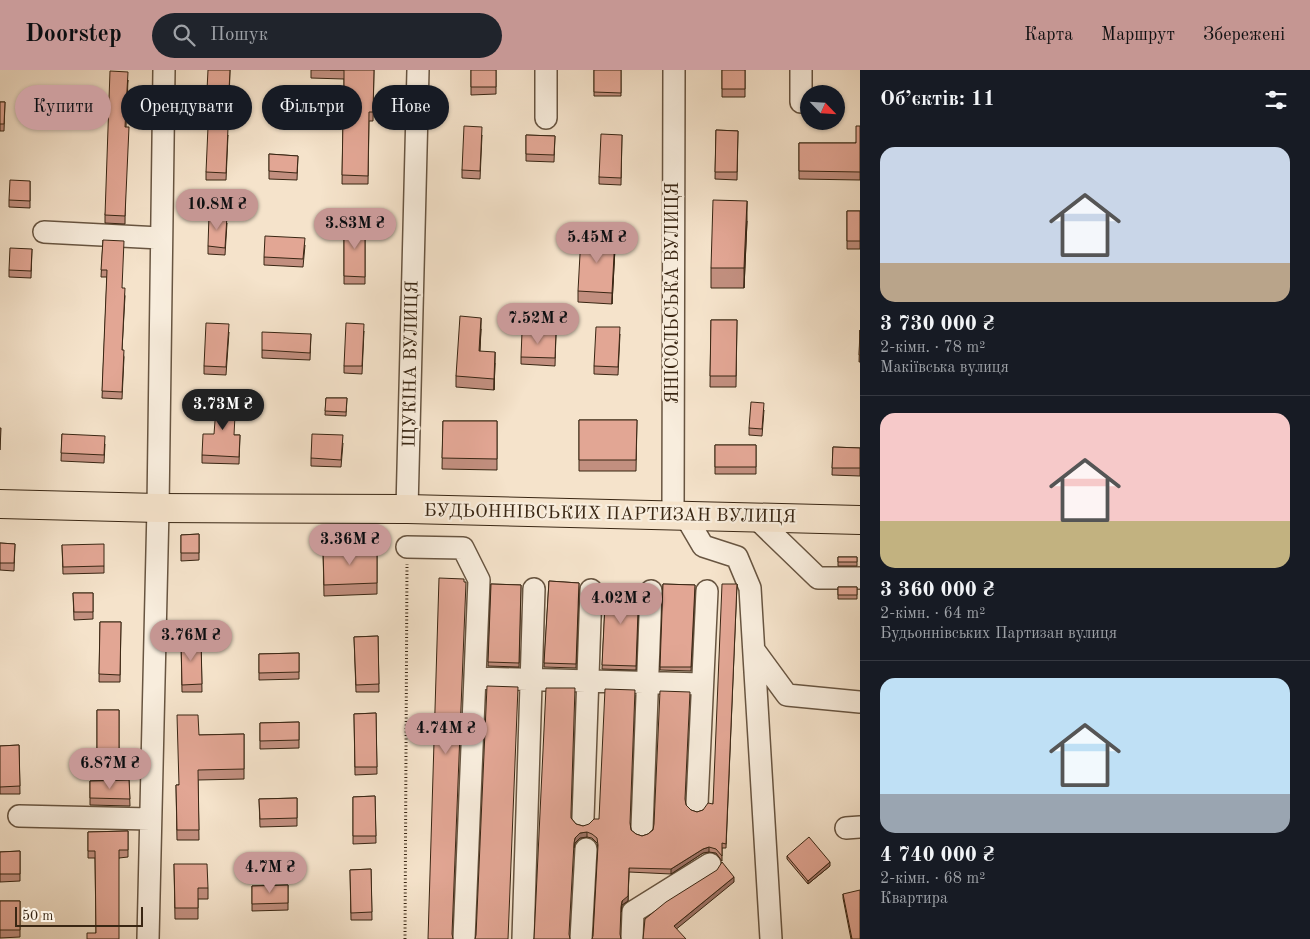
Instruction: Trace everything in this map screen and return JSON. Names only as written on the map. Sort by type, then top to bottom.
[{"type":"main road","name":"БУДЬОННІВСЬКИХ ПАРТИЗАН ВУЛИЦЯ","points":[[0,504],[158,508],[407,509],[860,520]]},
{"type":"street","points":[[148,939],[158,508],[160,238],[164,70]]},
{"type":"street","name":"ЩУКІНА ВУЛИЦЯ","points":[[407,509],[418,70]]},
{"type":"street","points":[[546,70],[546,118]]},
{"type":"street","name":"ЯНІСОЛЬСЬКА ВУЛИЦЯ","points":[[674,70],[679,517]]},
{"type":"street","points":[[801,70],[801,85]]},
{"type":"street","points":[[44,232],[160,238]]},
{"type":"street","points":[[679,517],[703,546],[737,557],[750,588],[771,939]]},
{"type":"street","points":[[756,518],[818,578],[860,578]]},
{"type":"street","points":[[407,547],[463,548],[479,580],[464,939]]},
{"type":"street","points":[[523,939],[534,589]]},
{"type":"street","points":[[583,818],[592,590]]},
{"type":"street","points":[[697,804],[708,590]]},
{"type":"street","points":[[642,828],[651,591]]},
{"type":"street","points":[[754,650],[787,696],[860,702]]},
{"type":"street","points":[[475,678],[702,684]]},
{"type":"street","points":[[19,816],[150,819]]},
{"type":"street","points":[[581,939],[586,849]]},
{"type":"street","points":[[632,939],[633,912],[710,864]]},
{"type":"path","points":[[405,939],[407,547]]},
{"type":"building","points":[[208,70],[230,70],[229,85],[207,85]]},
{"type":"building","points":[[344,70],[374,70],[372,112],[369,112],[368,176],[342,175],[343,130],[362,130],[362,85],[344,85]]},
{"type":"building","points":[[471,70],[496,70],[496,87],[471,87]]},
{"type":"building","points":[[594,70],[621,70],[621,93],[594,92]]},
{"type":"building","points":[[722,70],[745,70],[745,89],[722,89]]},
{"type":"building","points":[[110,71],[128,72],[127,85],[121,85],[121,130],[129,130],[125,216],[105,215],[108,130],[111,130]]},
{"type":"building","points":[[0,102],[5,102],[4,124],[0,124]]},
{"type":"building","points":[[464,126],[482,127],[480,171],[462,170]]},
{"type":"building","points":[[856,126],[860,126],[860,172],[799,171],[799,143],[856,143]]},
{"type":"building","points":[[208,130],[228,130],[226,173],[206,172]]},
{"type":"building","points":[[716,130],[738,131],[737,172],[715,172]]},
{"type":"building","points":[[601,134],[622,135],[621,178],[599,177]]},
{"type":"building","points":[[526,135],[555,136],[554,155],[526,154]]},
{"type":"building","points":[[269,154],[298,156],[297,173],[269,171]]},
{"type":"building","points":[[10,180],[30,181],[30,201],[9,200]]},
{"type":"building","points":[[713,200],[747,201],[744,268],[711,268]]},
{"type":"building","points":[[847,211],[860,211],[860,241],[847,241]]},
{"type":"building","points":[[209,215],[227,216],[225,248],[208,246]]},
{"type":"building","points":[[344,224],[365,224],[365,277],[344,276]]},
{"type":"building","points":[[265,236],[305,238],[303,259],[264,257]]},
{"type":"building","points":[[581,236],[615,237],[612,293],[578,291]]},
{"type":"building","points":[[103,240],[124,241],[122,288],[125,288],[122,392],[102,391],[107,270],[101,270]]},
{"type":"building","points":[[10,248],[32,249],[31,271],[9,270]]},
{"type":"building","points":[[460,316],[481,318],[479,351],[495,352],[494,379],[456,376]]},
{"type":"building","points":[[711,320],[737,320],[736,376],[710,376]]},
{"type":"building","points":[[206,323],[229,324],[226,367],[204,366]]},
{"type":"building","points":[[346,323],[364,324],[362,366],[344,366]]},
{"type":"building","points":[[596,327],[620,327],[618,367],[594,366]]},
{"type":"building","points":[[262,332],[311,334],[310,353],[262,350]]},
{"type":"building","points":[[522,332],[556,333],[555,358],[521,357]]},
{"type":"building","points":[[217,395],[236,396],[234,435],[240,435],[239,457],[202,455],[203,434],[214,434]]},
{"type":"building","points":[[326,398],[347,398],[346,412],[325,411]]},
{"type":"building","points":[[751,402],[764,403],[762,429],[749,428]]},
{"type":"building","points":[[579,420],[637,420],[636,460],[579,460]]},
{"type":"building","points":[[443,421],[497,421],[497,459],[442,458]]},
{"type":"building","points":[[62,434],[105,436],[104,455],[61,453]]},
{"type":"building","points":[[312,434],[343,435],[341,460],[311,458]]},
{"type":"building","points":[[715,445],[756,445],[756,467],[715,467]]},
{"type":"building","points":[[833,447],[860,448],[860,468],[832,468]]},
{"type":"building","points":[[199,534],[199,553],[181,553],[181,535]]},
{"type":"building","points":[[0,543],[15,544],[14,563],[0,563]]},
{"type":"building","points":[[104,544],[104,566],[63,567],[62,545]]},
{"type":"building","points":[[377,548],[377,583],[324,585],[323,549]]},
{"type":"building","points":[[838,557],[857,557],[857,562],[838,562]]},
{"type":"building","points":[[439,578],[464,579],[464,582],[466,582],[453,939],[428,939]]},
{"type":"building","points":[[549,581],[579,583],[576,664],[544,663]]},
{"type":"building","points":[[491,584],[521,585],[519,663],[488,662]]},
{"type":"building","points":[[606,584],[639,585],[636,666],[602,665]]},
{"type":"building","points":[[663,584],[695,585],[691,667],[660,667]]},
{"type":"building","points":[[722,584],[737,584],[726,844],[722,843],[722,856],[716,849],[709,847],[671,869],[629,868],[628,896],[622,901],[621,907],[621,939],[592,939],[598,845],[597,838],[592,834],[587,832],[580,833],[575,838],[574,843],[570,939],[534,939],[546,688],[575,688],[571,818],[576,824],[583,826],[589,824],[594,819],[599,819],[605,689],[635,690],[631,830],[642,836],[653,830],[660,691],[690,692],[685,799],[686,805],[691,810],[697,812],[703,810],[708,803],[713,804]]},
{"type":"building","points":[[838,587],[857,587],[857,595],[838,595]]},
{"type":"building","points":[[73,593],[93,593],[93,612],[74,612]]},
{"type":"building","points":[[100,622],[121,622],[120,675],[99,674]]},
{"type":"building","points":[[378,636],[379,684],[356,685],[354,637]]},
{"type":"building","points":[[181,640],[201,640],[202,684],[182,685]]},
{"type":"building","points":[[299,653],[299,672],[259,673],[259,654]]},
{"type":"building","points":[[487,686],[518,687],[508,939],[475,939]]},
{"type":"building","points":[[97,710],[119,710],[119,750],[97,750]]},
{"type":"building","points":[[376,713],[377,767],[355,767],[354,714]]},
{"type":"building","points":[[177,715],[198,715],[199,735],[244,734],[244,769],[198,770],[199,830],[177,830],[176,785],[179,785]]},
{"type":"building","points":[[299,722],[299,740],[260,741],[260,723]]},
{"type":"building","points":[[19,745],[20,786],[0,787],[0,746]]},
{"type":"building","points":[[129,780],[130,799],[90,798],[90,781]]},
{"type":"building","points":[[375,796],[376,836],[353,836],[353,797]]},
{"type":"building","points":[[297,798],[297,818],[260,819],[259,799]]},
{"type":"building","points":[[128,831],[128,850],[119,850],[119,939],[87,939],[87,933],[96,933],[95,851],[88,851],[88,832]]},
{"type":"building","points":[[809,837],[830,862],[808,881],[787,856]]},
{"type":"building","points":[[20,851],[20,874],[0,874],[0,852]]},
{"type":"building","points":[[722,862],[734,877],[674,926],[686,939],[643,939],[645,919],[666,902],[717,870]]},
{"type":"building","points":[[174,864],[207,864],[208,888],[198,888],[198,908],[175,908]]},
{"type":"building","points":[[371,869],[372,912],[351,913],[350,870]]},
{"type":"building","points":[[288,885],[288,903],[252,904],[252,886]]},
{"type":"building","points":[[860,890],[860,939],[852,939],[843,894]]},
{"type":"building","points":[[0,901],[20,901],[20,930],[0,930]]}]
